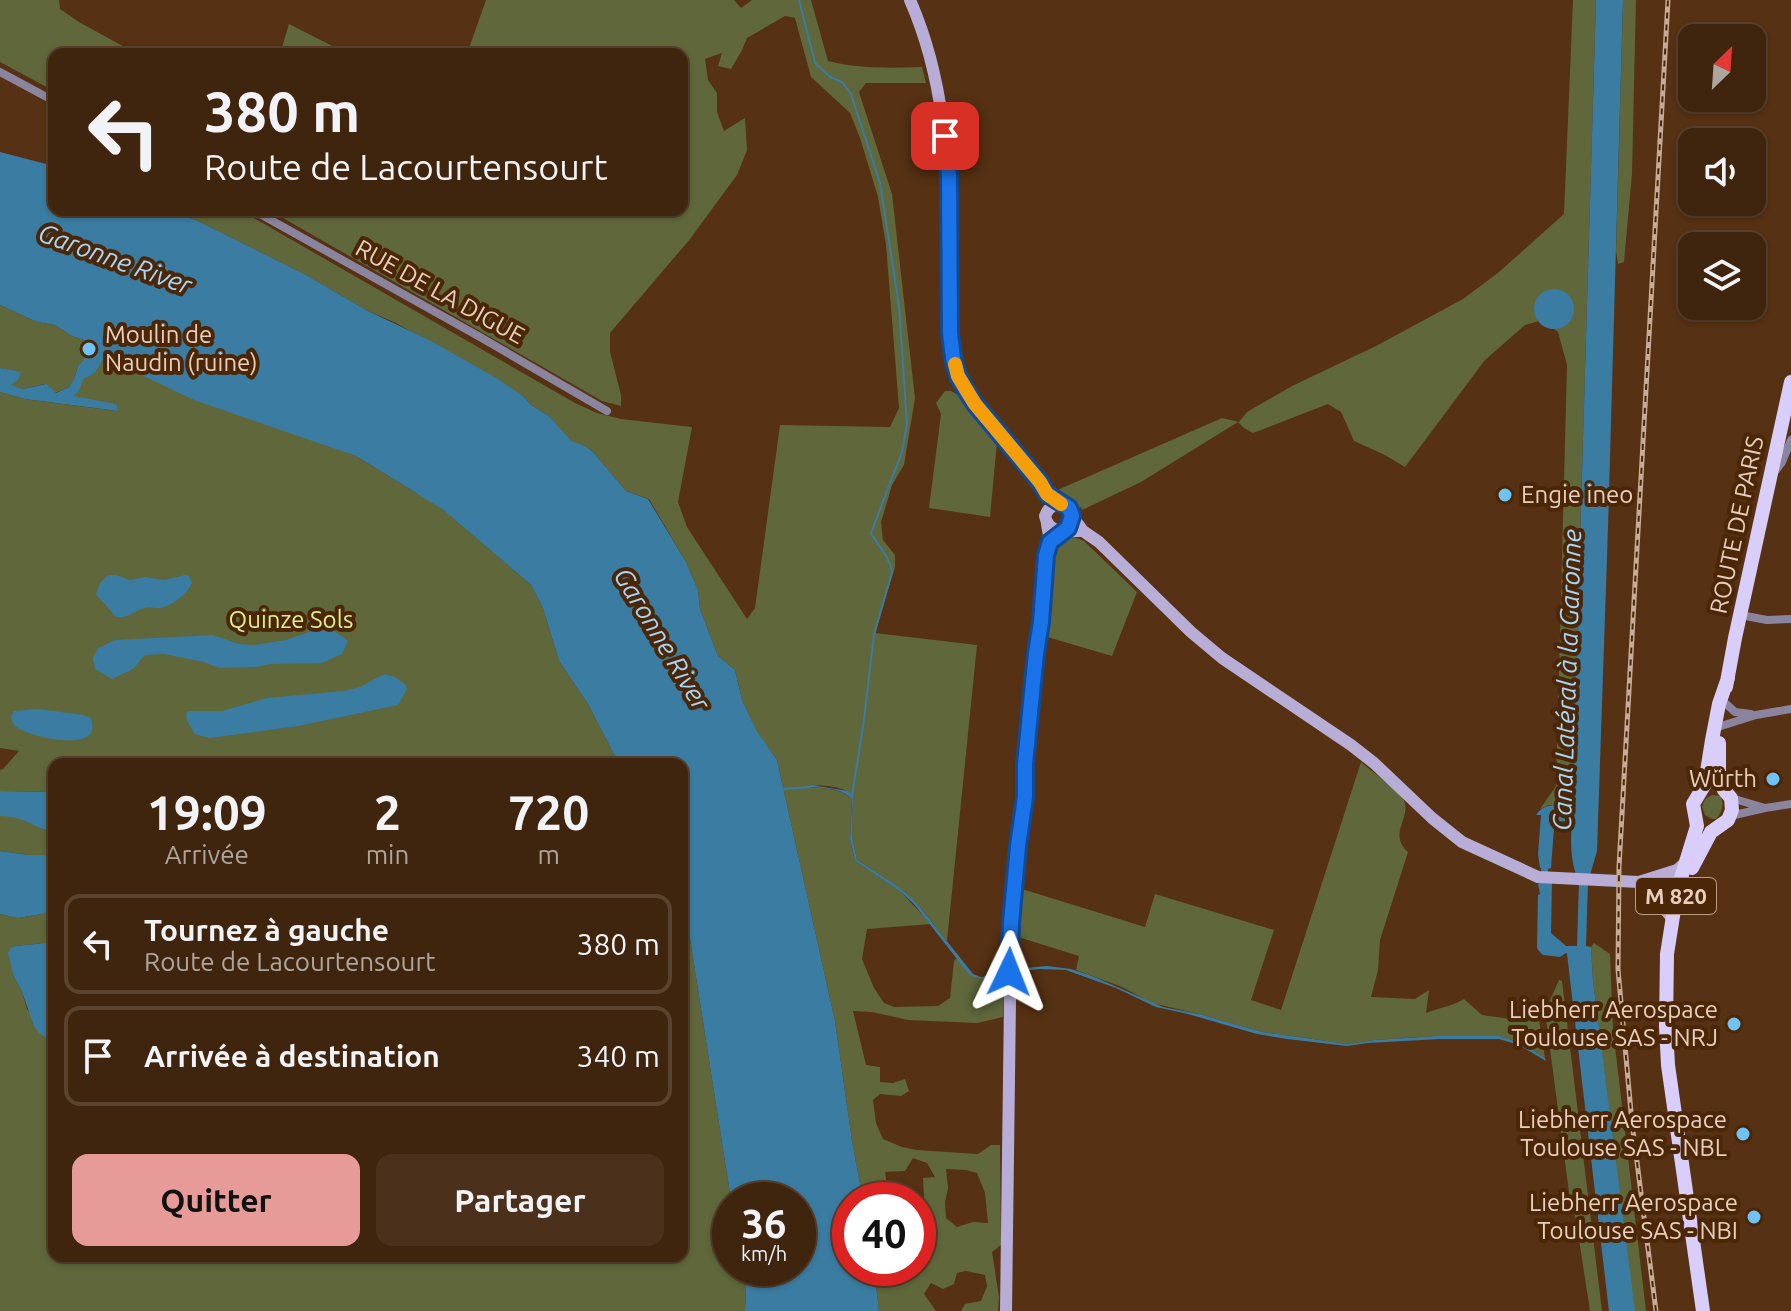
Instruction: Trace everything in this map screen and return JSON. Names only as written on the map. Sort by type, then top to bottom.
[{"type":"main road","points":[[910,0],[935,70],[947,154],[953,358],[958,376],[975,404],[1047,494],[1069,508],[1083,531],[1099,542],[1164,608],[1222,658],[1351,745],[1449,833],[1479,851],[1544,878],[1635,881],[1677,870],[1685,863]]},
{"type":"main road","name":"ROUTE DE PARIS","points":[[1668,976],[1690,872],[1706,841],[1732,810],[1719,773],[1718,751],[1724,702],[1770,477],[1787,418],[1791,382]]},
{"type":"main road","points":[[1006,1311],[1011,923],[1046,555],[1050,542],[1047,494]]},
{"type":"main road","points":[[1061,504],[1050,507],[1047,518],[1052,529],[1083,531]]},
{"type":"main road","points":[[1050,542],[1070,524],[1072,516]]},
{"type":"main road","name":"ROUTE DE PARIS","points":[[1703,1311],[1668,1065],[1667,954],[1677,891],[1695,835],[1697,819],[1693,804],[1705,784],[1712,740],[1728,678]]},
{"type":"main road","points":[[1701,791],[1712,787],[1727,794]]},
{"type":"main road","points":[[1697,819],[1706,825],[1717,826]]},
{"type":"main road","points":[[1635,881],[1652,894],[1672,918]]},
{"type":"street","points":[[0,72],[48,98]]},
{"type":"street","name":"RUE DE LA DIGUE","points":[[264,216],[607,411]]},
{"type":"street","points":[[1770,477],[1782,462],[1791,440]]},
{"type":"street","points":[[1740,615],[1767,620],[1791,619]]},
{"type":"street","points":[[1724,702],[1735,712],[1756,715]]},
{"type":"street","points":[[1721,726],[1756,715],[1791,709]]},
{"type":"street","points":[[1727,794],[1765,808]]},
{"type":"street","points":[[1730,816],[1791,804]]},
{"type":"green space","points":[[0,0],[59,0],[60,9],[126,48],[48,48],[48,88],[0,62]]},
{"type":"green space","points":[[486,0],[734,0],[741,8],[752,0],[811,0],[828,61],[863,67],[922,67],[926,83],[866,83],[859,92],[892,194],[915,398],[904,465],[892,485],[881,522],[883,540],[895,555],[895,567],[875,633],[977,645],[947,941],[915,901],[857,860],[852,836],[853,795],[832,786],[810,787],[838,791],[852,799],[850,839],[855,861],[901,892],[931,924],[867,929],[862,959],[884,1003],[894,1007],[938,1006],[950,998],[954,961],[957,958],[977,977],[1005,975],[1003,1017],[977,1023],[908,1020],[853,1011],[866,1065],[880,1067],[880,1082],[893,1083],[905,1079],[909,1091],[901,1096],[880,1094],[873,1100],[876,1123],[883,1139],[917,1150],[978,1154],[991,1145],[1000,1145],[1001,1245],[992,1252],[999,1297],[998,1311],[961,1311],[965,1304],[981,1301],[987,1286],[985,1275],[966,1271],[957,1273],[954,1284],[943,1289],[936,1286],[936,1182],[923,1182],[923,1178],[935,1177],[927,1163],[913,1158],[905,1171],[885,1172],[886,1182],[860,1182],[835,1021],[777,760],[756,731],[742,700],[735,670],[718,656],[686,562],[649,499],[626,491],[593,452],[571,442],[549,416],[523,396],[308,276],[184,216],[250,216],[575,403],[621,419],[692,427],[678,502],[687,527],[747,619],[755,608],[780,425],[890,427],[899,408],[886,245],[878,197],[850,113],[811,77],[795,18],[785,16],[747,38],[731,69],[718,66],[722,53],[705,59],[708,80],[717,93],[717,112],[724,131],[745,118],[747,150],[737,175],[690,239],[610,333],[610,352],[621,406],[602,401],[279,216],[688,216],[688,48],[469,48]],"holes":[[[946,1169],[977,1173],[985,1193],[988,1223],[973,1222],[957,1227],[946,1218]]]},
{"type":"green space","points":[[1573,0],[1596,0],[1572,810],[1566,810],[1565,805],[1549,805],[1540,809],[1556,786],[1567,365],[1558,332],[1543,320],[1525,325],[1485,360],[1405,467],[1354,441],[1341,412],[1328,404],[1253,433],[1238,422],[1141,482],[1082,510],[1053,492],[1222,418],[1239,422],[1247,412],[1292,386],[1376,346],[1463,299],[1499,272],[1564,214]]},
{"type":"green space","points":[[1623,0],[1636,0],[1632,174],[1624,262],[1618,264],[1616,251]]},
{"type":"green space","points":[[289,24],[336,48],[282,48]]},
{"type":"green space","points":[[0,305],[37,322],[55,325],[84,340],[88,356],[78,366],[69,387],[55,393],[45,384],[23,389],[9,385],[21,373],[0,368]]},
{"type":"green space","name":"Quinze Sols","points":[[109,355],[140,374],[356,456],[441,508],[531,585],[543,608],[559,661],[588,704],[616,758],[48,758],[48,792],[0,791],[0,770],[19,751],[0,748],[0,392],[25,399],[117,411],[72,396],[77,380],[96,369]]},
{"type":"green space","points":[[945,391],[960,396],[997,442],[990,517],[929,508],[941,414],[936,403]]},
{"type":"green space","points":[[1072,536],[1084,541],[1137,592],[1112,656],[1044,636],[1052,555],[1059,542]]},
{"type":"green space","points":[[1361,762],[1402,797],[1405,811],[1400,838],[1408,852],[1380,940],[1378,970],[1371,997],[1415,999],[1429,990],[1426,1013],[1464,999],[1482,1015],[1518,1020],[1538,1014],[1545,1058],[1524,1044],[1499,1036],[1437,1036],[1348,1044],[1262,1032],[1152,1003],[1122,987],[1076,970],[1079,956],[1018,937],[1022,889],[1145,927],[1155,894],[1274,930],[1251,1000],[1281,1010]]},
{"type":"green space","points":[[1712,795],[1721,796],[1722,800],[1722,809],[1716,819],[1705,815],[1702,807],[1705,799]]},
{"type":"green space","points":[[0,816],[17,816],[48,831],[48,855],[0,851]]},
{"type":"green space","points":[[48,913],[48,943],[16,946],[13,975],[27,1009],[48,1039],[48,1262],[688,1262],[688,926],[728,1182],[712,1182],[712,1286],[746,1286],[745,1311],[0,1311],[0,914],[18,918]]},
{"type":"green space","points":[[1594,943],[1610,954],[1613,1029],[1646,1311],[1634,1311],[1593,980],[1591,947]]},
{"type":"green space","points":[[1559,980],[1562,981],[1602,1311],[1590,1311],[1570,1200],[1545,1011]]},
{"type":"green space","points":[[876,1286],[929,1286],[924,1294],[936,1311],[879,1311]]},
{"type":"water","points":[[1596,0],[1623,0],[1597,851],[1588,882],[1586,946],[1591,947],[1635,1311],[1609,1311],[1567,954],[1560,957],[1543,955],[1537,947],[1538,884],[1542,881],[1538,854],[1541,815],[1536,815],[1553,805],[1566,805],[1566,809],[1572,810]],"holes":[[[1566,815],[1572,816],[1572,858],[1579,881],[1577,946],[1566,946],[1551,933],[1552,882],[1548,881],[1548,869],[1551,868],[1554,828],[1558,822],[1565,821]]]},
{"type":"water","name":"Garonne River","points":[[0,152],[48,164],[48,216],[184,216],[431,341],[523,396],[549,416],[571,441],[593,452],[626,491],[648,499],[686,562],[718,656],[735,670],[742,700],[756,730],[777,760],[835,1021],[860,1182],[832,1182],[832,1286],[876,1286],[879,1311],[745,1311],[746,1286],[816,1286],[816,1182],[728,1182],[688,926],[688,758],[616,758],[588,704],[559,661],[543,608],[531,585],[442,509],[356,456],[194,400],[112,361],[109,356],[83,379],[79,391],[73,396],[116,404],[118,411],[25,399],[0,392],[0,368],[21,372],[18,380],[11,385],[23,389],[46,384],[56,393],[69,387],[78,366],[87,356],[79,352],[84,340],[55,325],[37,322],[0,305]]},
{"type":"water","points":[[1554,289],[1568,295],[1574,309],[1568,323],[1554,329],[1540,323],[1534,309],[1540,295]]},
{"type":"water","points":[[108,575],[130,580],[145,577],[164,580],[185,575],[192,583],[183,595],[166,607],[148,607],[125,617],[116,617],[96,594],[100,583]]},
{"type":"water","points":[[323,627],[330,628],[348,641],[342,654],[322,663],[219,668],[164,654],[145,655],[133,669],[112,679],[95,669],[93,658],[98,648],[115,640],[213,635],[239,644],[254,645],[286,640]]},
{"type":"water","points":[[384,674],[406,685],[407,689],[398,705],[298,726],[209,738],[195,734],[187,721],[186,713],[189,711],[222,711],[267,698],[344,691],[360,687]]},
{"type":"water","points":[[38,709],[84,715],[91,718],[92,729],[87,736],[78,740],[51,739],[26,732],[13,723],[11,717],[14,711]]},
{"type":"water","points":[[808,787],[848,791],[853,795],[852,836],[857,860],[915,901],[973,974],[981,977],[1005,975],[981,978],[968,973],[914,904],[855,861],[850,839],[852,799],[838,791]]},
{"type":"water","points":[[0,791],[48,792],[48,830],[16,818],[0,816]]},
{"type":"water","points":[[0,851],[48,855],[48,913],[18,918],[0,914]]},
{"type":"water","points":[[48,943],[48,1039],[34,1026],[13,975],[8,952],[16,946]]},
{"type":"water","points":[[1047,966],[1071,969],[1092,976],[1163,1007],[1262,1032],[1348,1044],[1437,1036],[1499,1036],[1524,1044],[1546,1061],[1519,1045],[1499,1039],[1440,1039],[1347,1046],[1257,1034],[1156,1007],[1066,970],[1014,972],[1014,969]]},
{"type":"waterway","points":[[799,0],[815,63],[830,77],[842,82],[851,94],[880,183],[899,306],[907,423],[902,452],[871,533],[892,572],[874,635],[852,796]]},
{"type":"waterway","points":[[784,789],[810,787]]},
{"type":"railway","points":[[1656,1311],[1632,1123],[1618,969],[1619,867],[1668,0]]},
{"type":"slow traffic","points":[[955,364],[958,376],[975,404],[1047,494],[1061,504]]},
{"type":"place","name":"Moulin de Naudin (ruine)","points":[[89,349]]},
{"type":"place","name":"Engie ineo","points":[[1505,495]]},
{"type":"place","name":"Würth","points":[[1773,779]]},
{"type":"place","name":"Liebherr Aerospace Toulouse SAS - NRJ","points":[[1734,1024]]},
{"type":"place","name":"Liebherr Aerospace Toulouse SAS - NBL","points":[[1743,1134]]},
{"type":"place","name":"Liebherr Aerospace Toulouse SAS - NBI","points":[[1754,1217]]},
{"type":"route","points":[[945,136],[949,176],[950,333],[958,376],[975,404],[1047,494],[1069,508],[1072,516],[1068,528],[1050,542],[1046,555],[1025,764],[1026,787],[1018,846],[1009,972]]},
{"type":"water label","name":"Canal Latéral à la Garonne","points":[[1567,680]]}]
